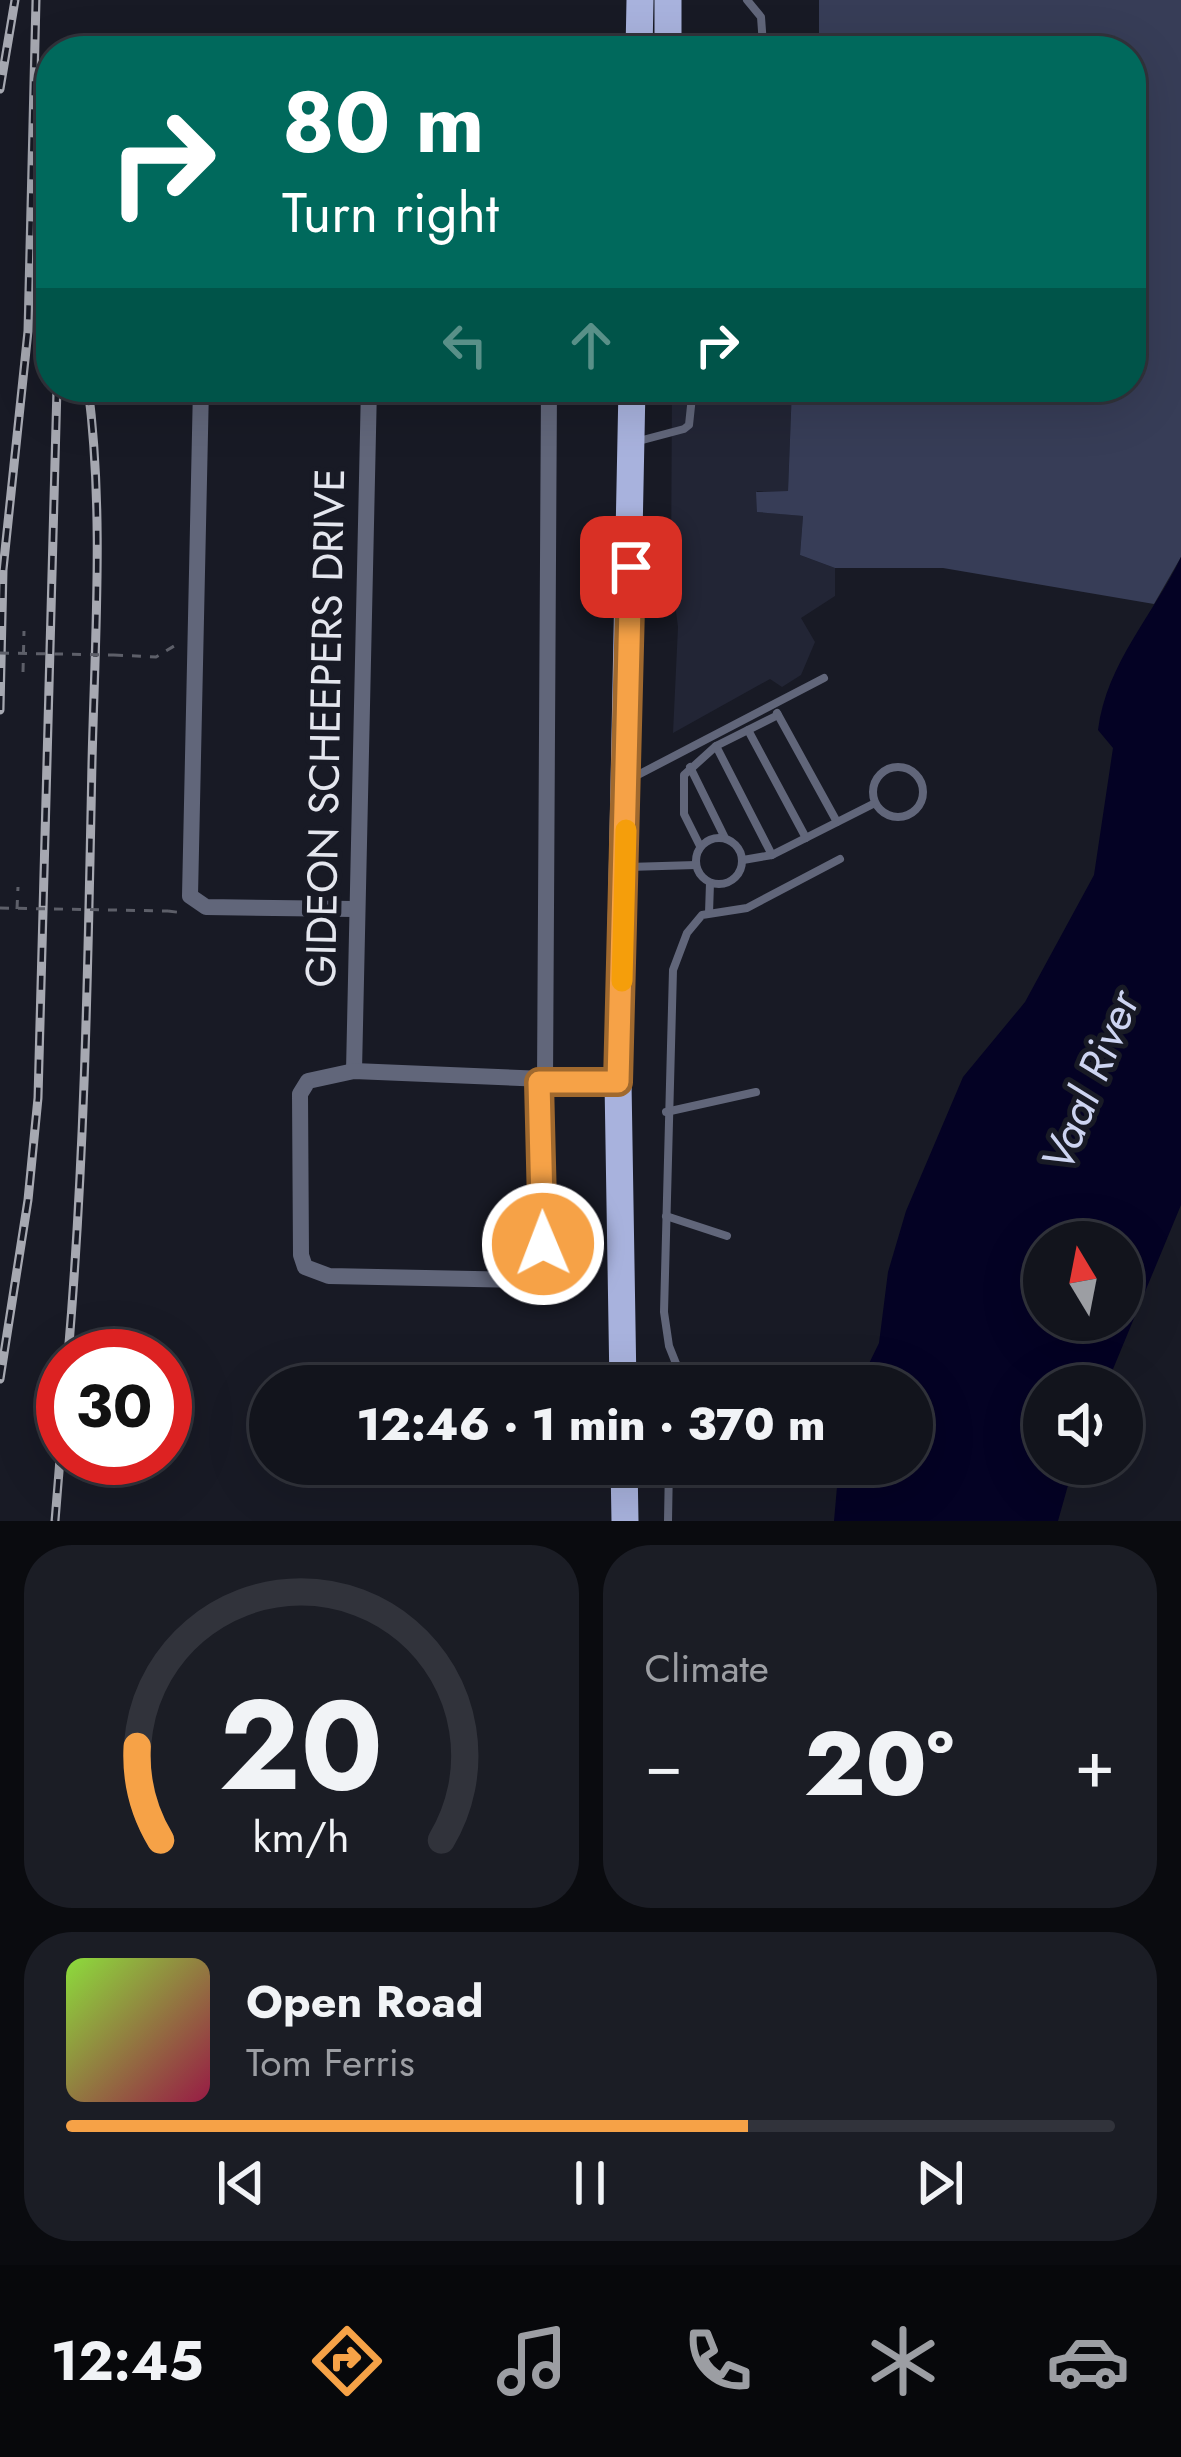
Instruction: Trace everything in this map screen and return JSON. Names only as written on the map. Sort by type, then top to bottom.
[{"type":"main road","points":[[640,0],[653,36]]},
{"type":"main road","points":[[661,36],[668,0]]},
{"type":"main road","points":[[623,1365],[618,1082],[633,402]]},
{"type":"main road","points":[[634,431],[640,402]]},
{"type":"main road","points":[[624,1485],[625,1521]]},
{"type":"street","points":[[201,402],[192,899],[206,907],[354,909]]},
{"type":"street","name":"GIDEON SCHEEPERS DRIVE","points":[[353,1071],[369,402]]},
{"type":"street","points":[[550,402],[542,1082],[543,1244],[537,1275],[522,1280],[325,1276],[308,1270],[301,1255],[300,1091],[319,1076],[353,1071],[542,1082],[618,1082]]},
{"type":"lane","points":[[748,0],[763,23],[763,36]]},
{"type":"lane","points":[[634,431],[684,429],[689,425],[691,402]]},
{"type":"lane","points":[[626,782],[824,678]]},
{"type":"lane","points":[[771,703],[837,821]]},
{"type":"lane","points":[[709,913],[710,883],[696,865],[700,846],[682,806],[682,779],[716,746],[778,716]]},
{"type":"lane","points":[[748,730],[806,838]]},
{"type":"lane","points":[[716,746],[772,855]]},
{"type":"lane","points":[[691,767],[725,838],[737,846],[742,860],[732,880],[710,883]]},
{"type":"lane","points":[[900,767],[920,780],[923,796],[909,815],[893,817],[875,803],[874,786],[884,772],[900,767]]},
{"type":"lane","points":[[742,860],[772,855],[875,803]]},
{"type":"lane","points":[[700,846],[725,838]]},
{"type":"lane","points":[[678,1365],[666,1332],[670,979],[696,920],[709,913],[747,908],[840,859]]},
{"type":"lane","points":[[626,867],[696,865]]},
{"type":"lane","points":[[666,1112],[756,1092]]},
{"type":"lane","points":[[665,1215],[727,1236]]},
{"type":"lane","points":[[668,1521],[669,1485]]},
{"type":"path","points":[[0,653],[156,657],[195,629]]},
{"type":"path","points":[[23,672],[24,631]]},
{"type":"path","points":[[17,909],[18,887]]},
{"type":"path","points":[[0,908],[167,910]]},
{"type":"shaded area","points":[[819,0],[1181,0],[1181,557],[1154,604],[943,568],[835,568],[800,555],[803,516],[757,512],[756,492],[788,491],[791,402],[1146,402],[1146,36],[819,36]]},
{"type":"shaded area","points":[[672,402],[791,402],[788,491],[757,491],[758,512],[803,516],[800,555],[835,568],[835,596],[801,618],[815,642],[801,675],[782,687],[770,679],[673,733],[678,627],[671,573]]},
{"type":"water","name":"Vaal River","points":[[1181,557],[1181,1205],[1143,1297],[1143,1221],[1023,1221],[1023,1341],[1125,1341],[1115,1365],[1023,1365],[1023,1485],[1068,1485],[1058,1521],[834,1521],[837,1485],[933,1485],[933,1365],[868,1365],[879,1343],[888,1272],[906,1211],[963,1077],[1025,1002],[1094,875],[1113,748],[1098,730],[1121,661]]},
{"type":"railway","points":[[0,89],[15,0]]},
{"type":"railway","points":[[0,710],[3,570],[28,331],[36,0]]},
{"type":"railway","points":[[0,1379],[28,1200],[38,1098],[57,402]]},
{"type":"railway","points":[[70,1329],[85,1059],[96,621],[96,480],[90,402]]},
{"type":"railway","points":[[55,1521],[58,1485]]},
{"type":"slow traffic","points":[[622,981],[626,830]]},
{"type":"route","points":[[543,1244],[539,1082],[618,1082],[631,567]]}]
